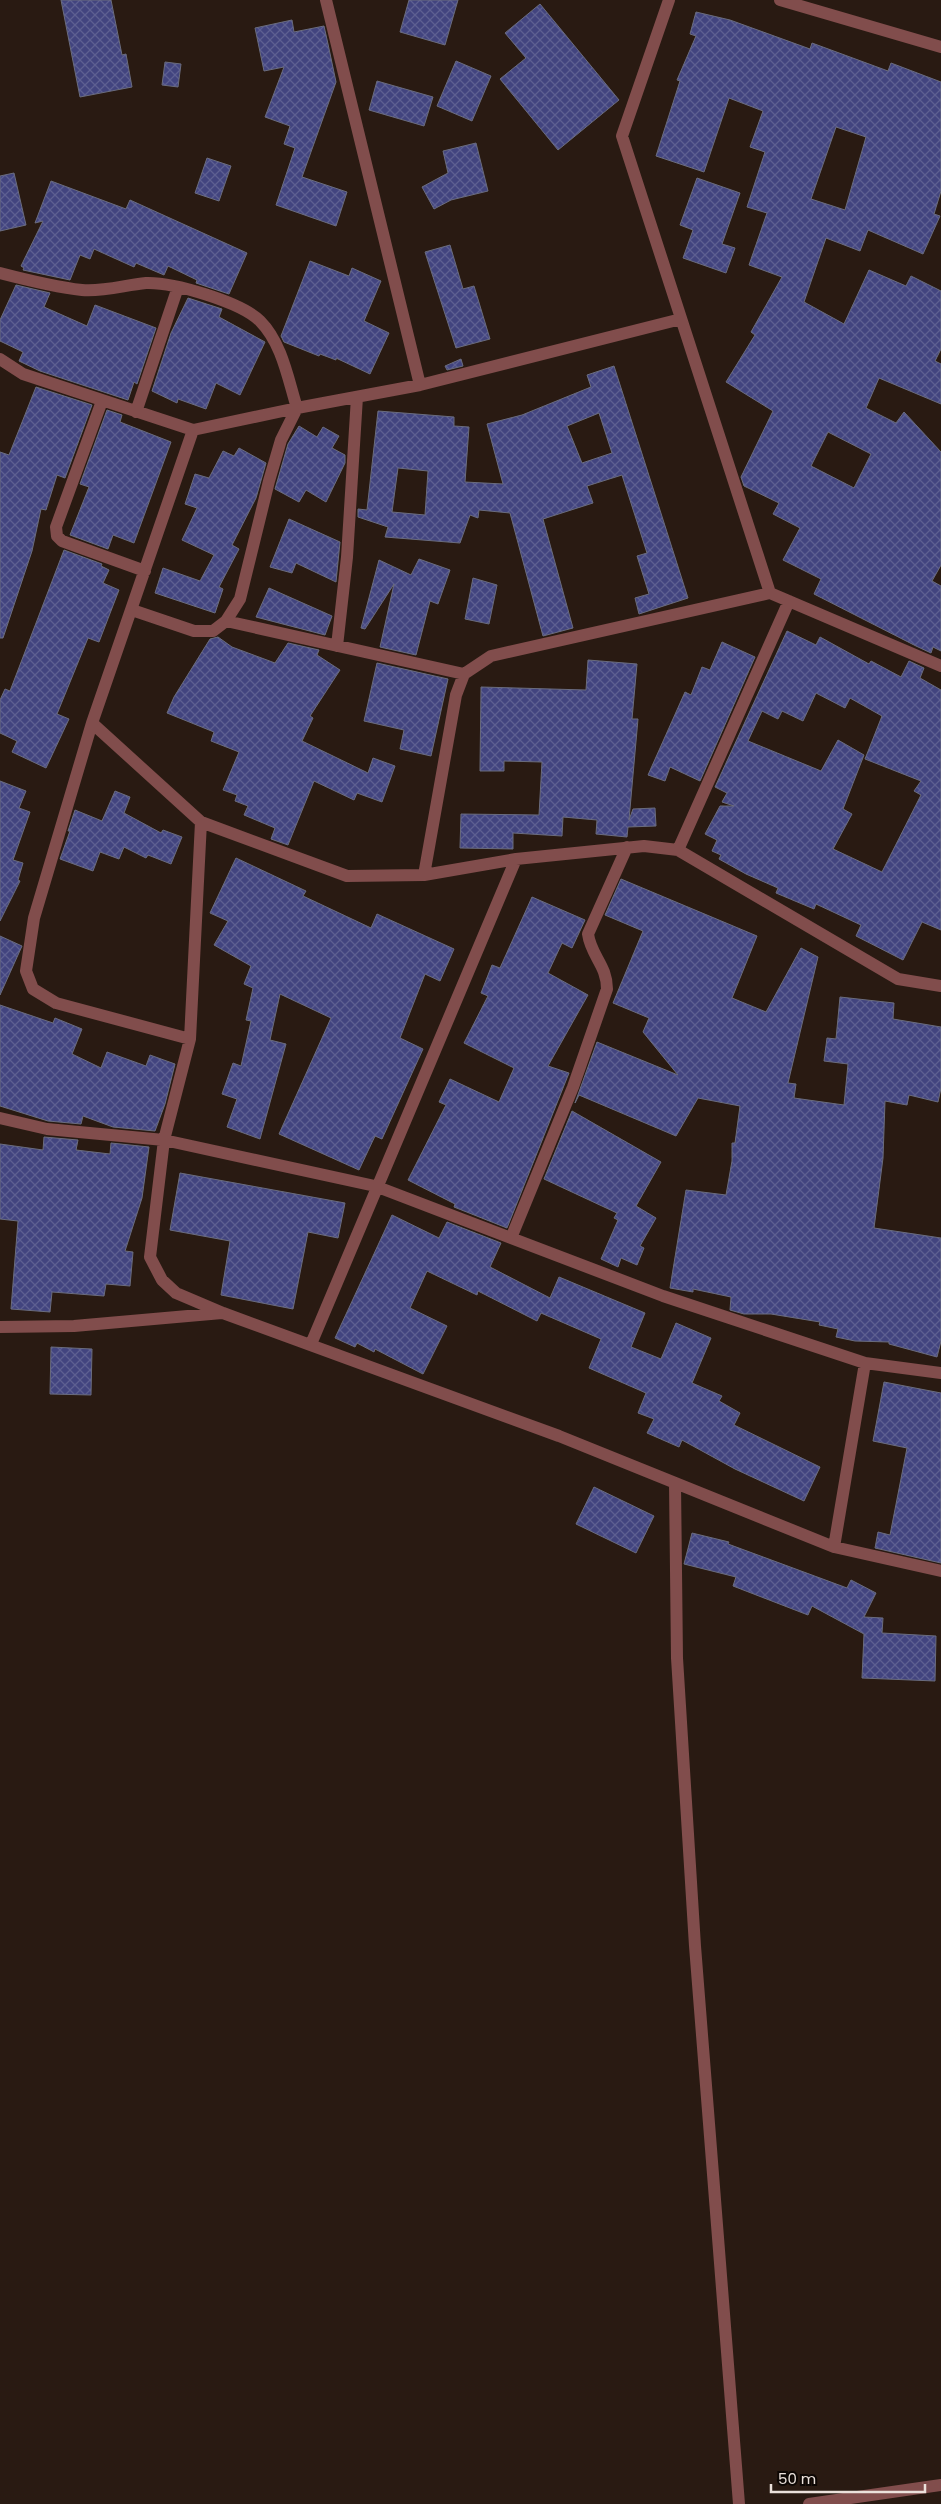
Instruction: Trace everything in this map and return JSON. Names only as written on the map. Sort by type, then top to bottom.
[{"type":"street","points":[[326,0],[420,385]]},
{"type":"street","points":[[669,0],[622,136],[770,593]]},
{"type":"street","points":[[780,0],[941,47]]},
{"type":"street","points":[[0,273],[83,290],[101,290],[121,285],[149,283],[178,287],[238,306],[260,321],[278,348],[296,408],[281,440],[240,599],[226,621],[213,631],[194,631],[132,610]]},
{"type":"street","points":[[136,412],[178,287]]},
{"type":"street","points":[[0,359],[23,374],[194,430],[296,408],[420,385],[681,319]]},
{"type":"street","points":[[337,646],[347,558],[357,397]]},
{"type":"street","points":[[102,401],[56,527],[57,536],[62,541],[145,571]]},
{"type":"street","points":[[190,1039],[56,1002],[33,989],[26,971],[34,918],[92,723],[194,430]]},
{"type":"street","points":[[424,875],[456,695],[464,674],[491,656],[770,593],[941,666]]},
{"type":"street","points":[[678,850],[789,601]]},
{"type":"street","points":[[226,621],[464,674]]},
{"type":"street","points":[[92,723],[201,822],[346,876],[424,875],[516,859],[627,847],[644,846],[678,850],[898,979],[941,986]]},
{"type":"street","points":[[201,822],[190,1039],[164,1140],[150,1257],[162,1280],[176,1292],[223,1313],[559,1436],[834,1547],[941,1571]]},
{"type":"street","points":[[511,1238],[573,1087],[607,989],[607,975],[590,944],[588,934],[627,847]]},
{"type":"street","points":[[311,1344],[376,1186],[516,859]]},
{"type":"street","points":[[0,1118],[47,1129],[164,1140],[376,1186],[663,1296],[865,1363],[941,1373]]},
{"type":"street","points":[[0,1327],[74,1326],[223,1313]]},
{"type":"street","points":[[834,1547],[865,1363]]},
{"type":"street","points":[[675,1483],[677,1658],[695,1946],[739,2504]]},
{"type":"street","points":[[808,2504],[941,2484]]},
{"type":"building","points":[[61,0],[111,0],[122,55],[126,54],[132,87],[80,97]]},
{"type":"building","points":[[409,0],[458,0],[445,45],[400,32]]},
{"type":"building","points":[[540,4],[619,100],[558,150],[500,79],[526,58],[505,33]]},
{"type":"building","points":[[696,12],[730,20],[810,49],[812,43],[888,71],[891,63],[941,82],[941,191],[934,214],[940,216],[923,254],[868,230],[860,251],[826,238],[804,302],[844,324],[869,270],[906,286],[911,276],[941,291],[941,349],[935,361],[941,364],[941,404],[879,378],[866,408],[896,423],[904,412],[941,452],[941,565],[932,581],[941,586],[941,651],[933,647],[931,653],[814,594],[821,579],[783,560],[800,528],[773,514],[779,503],[744,486],[741,477],[773,411],[726,382],[755,335],[751,332],[782,277],[749,265],[767,213],[747,207],[765,152],[750,147],[763,111],[729,98],[704,172],[656,156],[680,81],[677,80],[696,36],[690,34]],"holes":[[[836,127],[866,137],[845,210],[811,199]],[[828,432],[871,454],[854,488],[811,466]]]},
{"type":"building","points":[[292,20],[294,32],[324,26],[328,44],[336,82],[302,177],[347,192],[336,226],[276,205],[295,148],[284,144],[290,126],[265,117],[284,67],[264,71],[255,28]]},
{"type":"building","points":[[456,61],[491,76],[472,121],[437,106]]},
{"type":"building","points":[[165,62],[181,64],[178,87],[162,85]]},
{"type":"building","points":[[377,81],[433,97],[424,126],[369,110]]},
{"type":"building","points":[[476,143],[488,191],[451,200],[434,209],[422,187],[448,173],[443,151]]},
{"type":"building","points":[[207,158],[231,166],[219,201],[195,193]]},
{"type":"building","points":[[14,173],[26,225],[0,231],[0,176]]},
{"type":"building","points":[[697,178],[740,193],[722,244],[735,248],[726,273],[683,258],[693,230],[680,225]]},
{"type":"building","points":[[51,181],[126,209],[130,200],[247,253],[229,294],[196,283],[197,280],[168,266],[164,275],[136,263],[134,267],[94,249],[90,259],[80,255],[70,280],[23,270],[24,268],[21,266],[43,221],[35,223]]},
{"type":"building","points":[[450,245],[463,289],[474,286],[490,339],[456,348],[425,252]]},
{"type":"building","points":[[310,261],[349,276],[352,268],[381,281],[364,321],[389,333],[370,374],[336,358],[336,360],[320,354],[319,356],[284,342],[281,336]]},
{"type":"building","points":[[16,285],[50,293],[44,307],[87,326],[95,305],[156,328],[137,384],[134,382],[128,400],[40,371],[19,361],[23,352],[0,341],[0,320]]},
{"type":"building","points":[[188,298],[222,309],[219,317],[265,342],[240,395],[216,383],[206,409],[178,399],[177,403],[152,391],[171,333]]},
{"type":"building","points":[[461,359],[463,366],[447,370],[445,366]]},
{"type":"building","points":[[614,366],[688,598],[639,614],[635,598],[649,594],[637,556],[647,553],[622,475],[587,486],[593,503],[543,519],[573,628],[543,636],[510,513],[479,510],[478,518],[470,515],[460,543],[385,537],[388,527],[358,517],[358,509],[367,510],[378,411],[454,417],[454,426],[469,427],[465,482],[503,484],[487,424],[522,415],[591,387],[587,375]],"holes":[[[599,413],[612,453],[582,463],[567,426]],[[398,468],[428,471],[425,515],[392,512]]]},
{"type":"building","points":[[36,387],[92,405],[65,478],[57,475],[46,510],[41,509],[32,551],[3,638],[0,638],[0,452],[9,455]]},
{"type":"building","points":[[107,410],[122,415],[120,422],[171,442],[134,543],[113,535],[108,549],[70,535],[89,487],[80,484]]},
{"type":"building","points":[[299,426],[317,437],[323,427],[339,436],[332,448],[345,455],[345,463],[326,502],[306,490],[299,502],[275,489],[288,444]]},
{"type":"building","points":[[239,448],[266,463],[256,498],[232,545],[239,549],[219,587],[223,589],[215,613],[155,593],[163,568],[200,581],[214,555],[182,540],[197,508],[185,504],[195,474],[209,478],[223,451],[234,456]]},
{"type":"building","points":[[289,519],[340,542],[336,582],[296,563],[292,573],[270,567]]},
{"type":"building","points":[[64,550],[102,564],[101,566],[109,570],[103,583],[119,590],[99,642],[88,638],[57,714],[69,719],[46,768],[12,752],[17,741],[0,733],[0,700],[5,689],[10,691]]},
{"type":"building","points":[[419,559],[450,570],[438,604],[430,601],[416,655],[380,647],[394,584],[365,629],[361,628],[379,560],[411,575]]},
{"type":"building","points":[[473,578],[497,585],[489,624],[465,619]]},
{"type":"building","points":[[269,588],[332,616],[325,635],[256,617]]},
{"type":"building","points":[[787,631],[816,645],[820,637],[869,664],[871,661],[901,677],[909,661],[924,668],[920,678],[941,690],[941,930],[922,922],[903,960],[856,936],[861,925],[816,904],[814,909],[776,893],[778,888],[746,874],[719,859],[721,855],[712,851],[717,840],[705,834],[720,806],[734,806],[722,802],[727,793],[715,787]],"holes":[[[816,693],[845,708],[850,698],[882,716],[865,759],[921,781],[914,791],[921,795],[882,872],[833,849],[852,814],[843,809],[864,755],[838,740],[821,771],[748,741],[762,711],[778,719],[782,711],[803,721]]]},
{"type":"building","points":[[218,637],[232,647],[275,663],[288,643],[319,650],[317,655],[340,670],[310,716],[313,718],[302,741],[368,773],[373,758],[395,766],[382,802],[357,793],[354,800],[314,781],[288,845],[271,839],[275,828],[244,815],[248,806],[235,801],[237,795],[223,790],[239,752],[211,741],[214,732],[167,713],[174,697],[210,639]]},
{"type":"building","points":[[722,642],[755,657],[700,781],[670,767],[665,781],[648,775],[685,692],[691,695],[702,667],[710,670]]},
{"type":"building","points":[[588,660],[637,664],[632,719],[638,719],[629,820],[633,809],[655,808],[656,826],[628,827],[627,837],[596,834],[597,820],[563,817],[562,836],[513,833],[513,849],[460,848],[461,814],[539,815],[542,762],[504,761],[504,771],[480,771],[481,687],[586,690]]},
{"type":"building","points":[[377,663],[448,679],[431,756],[400,749],[404,730],[364,721]]},
{"type":"building","points":[[0,781],[26,791],[19,808],[30,812],[13,860],[23,863],[18,880],[20,881],[0,921]]},
{"type":"building","points":[[115,791],[130,797],[124,813],[161,833],[163,830],[182,837],[171,864],[148,855],[146,858],[124,847],[119,859],[100,852],[93,871],[60,859],[75,810],[102,821]]},
{"type":"building","points":[[236,858],[306,891],[303,896],[371,928],[377,914],[454,949],[440,981],[425,974],[400,1038],[423,1049],[382,1139],[375,1136],[359,1170],[279,1134],[331,1018],[280,994],[270,1040],[286,1044],[260,1139],[227,1127],[237,1099],[222,1094],[233,1063],[241,1066],[251,1021],[246,1020],[253,988],[244,984],[251,966],[214,945],[228,921],[210,913]]},
{"type":"building","points":[[621,879],[757,936],[732,998],[766,1012],[801,948],[818,957],[788,1083],[796,1084],[794,1098],[844,1105],[848,1064],[824,1061],[827,1038],[836,1039],[840,997],[894,1003],[893,1019],[941,1027],[941,1088],[938,1102],[909,1095],[907,1105],[885,1101],[883,1158],[874,1228],[941,1238],[941,1341],[937,1357],[889,1344],[889,1342],[855,1341],[836,1337],[838,1329],[819,1325],[820,1322],[771,1314],[744,1314],[730,1310],[731,1297],[693,1289],[693,1292],[670,1288],[686,1190],[726,1195],[732,1161],[732,1143],[735,1143],[740,1106],[698,1098],[676,1136],[579,1095],[575,1103],[597,1042],[678,1075],[643,1032],[649,1018],[613,1003],[643,931],[605,915]]},
{"type":"building","points":[[532,897],[585,920],[572,948],[562,943],[548,973],[588,995],[548,1066],[569,1073],[507,1228],[454,1207],[455,1204],[408,1180],[446,1105],[439,1102],[450,1079],[499,1102],[514,1068],[464,1043],[488,996],[481,993],[492,965],[500,968]]},
{"type":"building","points":[[0,936],[22,946],[0,995]]},
{"type":"building","points":[[0,1005],[53,1023],[55,1018],[82,1029],[72,1054],[101,1068],[107,1052],[146,1066],[150,1055],[175,1064],[165,1104],[155,1131],[113,1127],[83,1116],[81,1124],[48,1121],[0,1106]]},
{"type":"building","points":[[572,1111],[661,1162],[636,1206],[656,1218],[640,1246],[644,1248],[637,1265],[621,1258],[618,1267],[601,1259],[618,1220],[614,1218],[617,1213],[544,1179]]},
{"type":"building","points":[[44,1137],[78,1140],[76,1150],[110,1154],[111,1143],[149,1147],[142,1198],[125,1251],[133,1252],[130,1286],[106,1284],[104,1296],[52,1292],[50,1312],[11,1309],[18,1221],[0,1219],[0,1144],[43,1150]]},
{"type":"building","points":[[180,1173],[345,1203],[338,1238],[308,1232],[293,1309],[221,1295],[230,1241],[170,1230]]},
{"type":"building","points":[[392,1215],[439,1238],[447,1222],[501,1243],[490,1267],[550,1298],[559,1277],[645,1313],[631,1347],[661,1359],[676,1323],[711,1338],[692,1383],[722,1396],[719,1401],[740,1413],[734,1425],[820,1467],[804,1501],[735,1469],[682,1440],[679,1447],[647,1433],[654,1419],[638,1413],[646,1393],[589,1368],[601,1339],[541,1313],[537,1321],[478,1291],[477,1295],[427,1271],[410,1308],[447,1326],[423,1374],[375,1349],[374,1352],[357,1343],[355,1347],[335,1338]]},
{"type":"building","points":[[51,1347],[92,1349],[91,1395],[50,1394]]},
{"type":"building","points":[[884,1382],[941,1393],[941,1563],[875,1548],[878,1532],[890,1535],[907,1448],[873,1441]]},
{"type":"building","points":[[594,1487],[654,1516],[636,1553],[576,1524]]},
{"type":"building","points":[[692,1533],[729,1542],[728,1544],[847,1588],[851,1580],[876,1593],[864,1617],[883,1618],[882,1633],[936,1636],[935,1681],[862,1678],[864,1634],[812,1606],[808,1615],[733,1586],[736,1577],[684,1564]]}]
